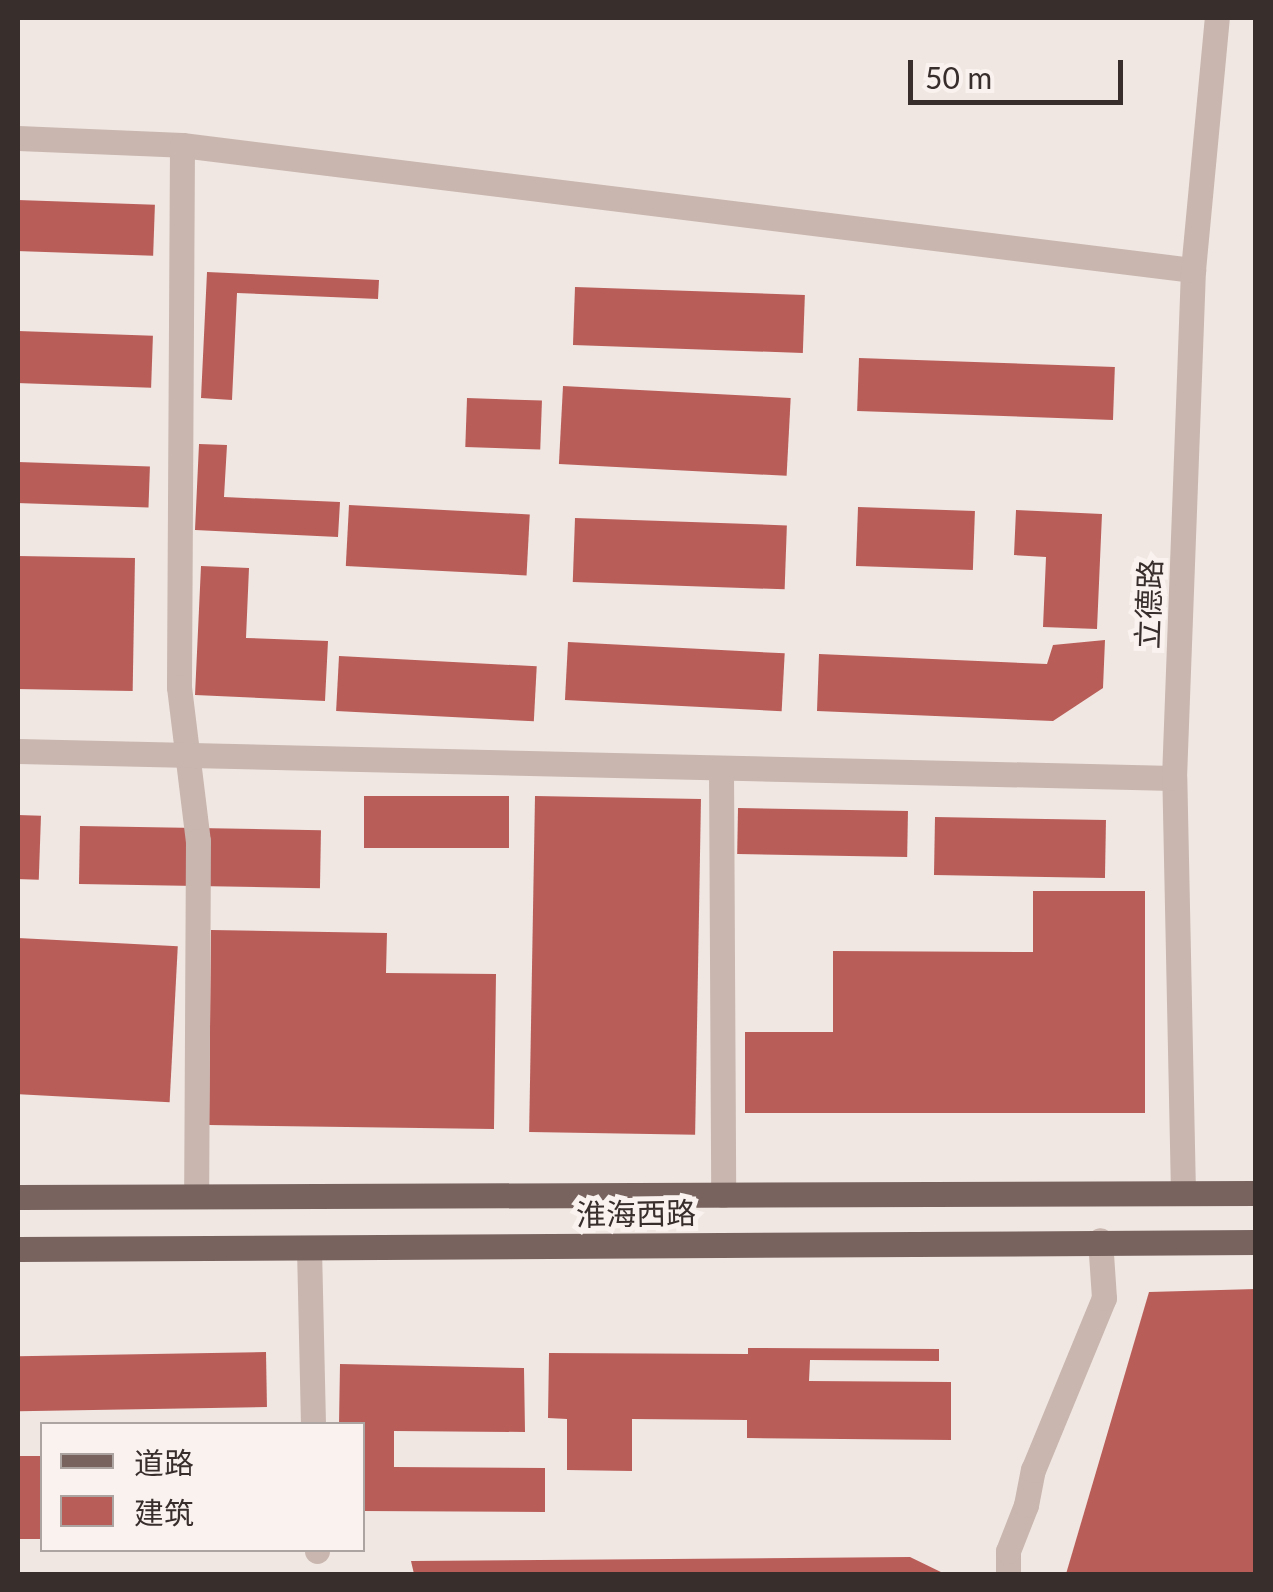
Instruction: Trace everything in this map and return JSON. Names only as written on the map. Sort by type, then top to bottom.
[{"type":"main road","name":"淮海西路","points":[[18,1197],[1256,1193]]},
{"type":"main road","name":"淮海西路","points":[[18,1249],[1256,1242]]},
{"type":"street","name":"立德路","points":[[1183,1193],[1174,778],[1192,270],[1218,18]]},
{"type":"street","points":[[18,138],[182,145],[1192,270]]},
{"type":"street","points":[[182,145],[180,687],[198,841],[196,1196]]},
{"type":"street","points":[[18,751],[1174,778]]},
{"type":"street","points":[[721,768],[723,1195]]},
{"type":"street","points":[[1008,1574],[1008,1551],[1026,1505],[1033,1470],[1104,1298],[1100,1240]]},
{"type":"street","points":[[310,1248],[313,1422]]},
{"type":"building","points":[[18,200],[155,205],[153,256],[18,251]]},
{"type":"building","points":[[207,272],[379,280],[378,299],[237,293],[232,400],[201,398]]},
{"type":"building","points":[[575,287],[805,295],[803,353],[573,345]]},
{"type":"building","points":[[18,331],[153,336],[151,388],[18,383]]},
{"type":"building","points":[[859,358],[1115,367],[1113,420],[857,411]]},
{"type":"building","points":[[563,386],[791,398],[787,476],[559,464]]},
{"type":"building","points":[[467,398],[542,401],[540,450],[465,447]]},
{"type":"building","points":[[199,444],[227,445],[224,497],[340,502],[338,537],[195,530]]},
{"type":"building","points":[[18,462],[150,467],[148,508],[18,503]]},
{"type":"building","points":[[349,505],[530,514],[527,575],[346,566]]},
{"type":"building","points":[[858,507],[975,511],[973,570],[856,566]]},
{"type":"building","points":[[1016,510],[1102,514],[1097,629],[1043,627],[1046,557],[1014,555]]},
{"type":"building","points":[[575,518],[787,525],[785,589],[573,582]]},
{"type":"building","points":[[18,556],[135,558],[133,691],[18,689]]},
{"type":"building","points":[[201,566],[249,568],[246,638],[328,641],[325,701],[195,695]]},
{"type":"building","points":[[1105,640],[1103,688],[1053,721],[817,711],[819,654],[1047,664],[1053,645]]},
{"type":"building","points":[[568,642],[785,653],[782,711],[565,700]]},
{"type":"building","points":[[339,656],[537,666],[534,721],[336,711]]},
{"type":"building","points":[[364,796],[509,796],[509,848],[364,848]]},
{"type":"building","points":[[535,796],[701,799],[695,1135],[529,1132]]},
{"type":"building","points":[[738,808],[908,811],[907,857],[737,854]]},
{"type":"building","points":[[18,815],[41,816],[39,880],[18,879]]},
{"type":"building","points":[[935,817],[1106,820],[1105,878],[934,875]]},
{"type":"building","points":[[80,826],[321,830],[320,888],[79,884]]},
{"type":"building","points":[[1033,891],[1145,891],[1145,1113],[745,1113],[745,1032],[833,1032],[833,951],[1033,952]]},
{"type":"building","points":[[211,930],[387,933],[386,973],[496,974],[494,1129],[209,1125]]},
{"type":"building","points":[[18,938],[178,946],[170,1102],[18,1094]]},
{"type":"building","points":[[1256,1289],[1256,1574],[1066,1574],[1149,1292]]},
{"type":"building","points":[[748,1348],[939,1349],[939,1361],[810,1360],[809,1381],[951,1382],[951,1440],[747,1438],[747,1420],[632,1419],[632,1471],[567,1470],[567,1419],[548,1418],[549,1353],[748,1354]]},
{"type":"building","points":[[266,1352],[267,1407],[19,1411],[18,1356]]},
{"type":"building","points":[[340,1364],[524,1368],[525,1432],[394,1431],[394,1467],[545,1468],[545,1512],[365,1511],[365,1422],[339,1422]]},
{"type":"building","points":[[18,1456],[40,1456],[40,1539],[18,1539]]},
{"type":"building","points":[[910,1557],[945,1574],[414,1574],[411,1561]]}]
